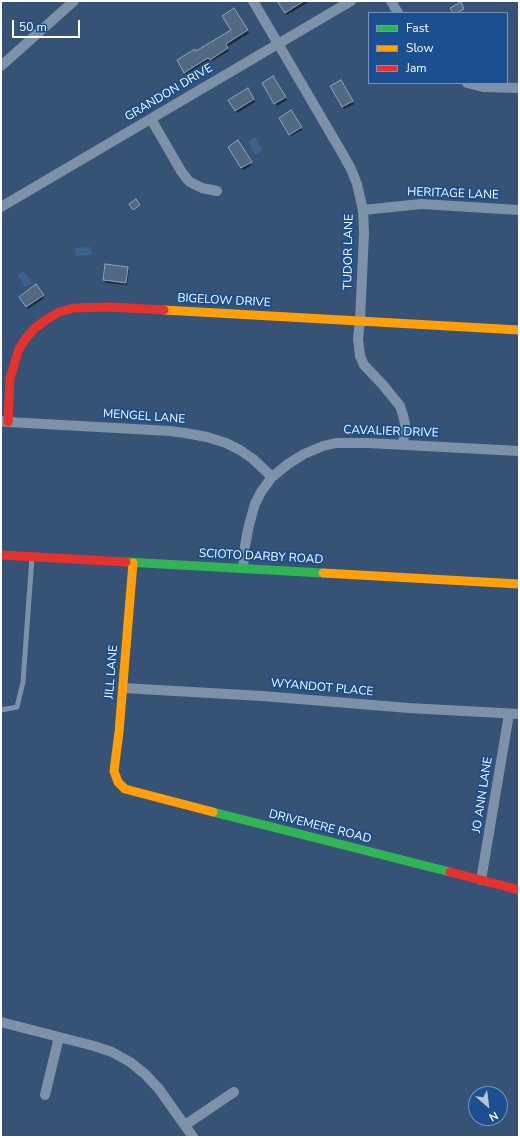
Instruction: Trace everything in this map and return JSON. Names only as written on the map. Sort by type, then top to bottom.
[{"type":"street","points":[[1,66],[74,1]]},
{"type":"street","name":"TUDOR LANE","points":[[253,1],[351,169],[361,198],[364,233],[358,339],[360,356],[364,365],[400,406],[405,424],[403,444]]},
{"type":"street","name":"GRANDON DRIVE","points":[[1,207],[351,1]]},
{"type":"street","points":[[391,1],[397,12]]},
{"type":"street","points":[[471,84],[484,87],[519,88]]},
{"type":"street","points":[[151,119],[187,179],[202,188],[217,191]]},
{"type":"street","name":"HERITAGE LANE","points":[[363,210],[421,204],[519,210]]},
{"type":"street","name":"BIGELOW DRIVE","points":[[4,422],[10,378],[18,349],[35,328],[59,312],[74,308],[110,307],[519,330]]},
{"type":"street","name":"MENGEL LANE","points":[[4,422],[170,431],[207,437],[226,443],[240,450],[272,477]]},
{"type":"street","name":"CAVALIER DRIVE","points":[[243,568],[249,525],[255,504],[261,492],[272,477],[288,464],[304,454],[323,446],[336,443],[368,442],[519,451]]},
{"type":"street","name":"SCIOTO DARBY ROAD","points":[[1,555],[519,584]]},
{"type":"street","name":"JILL LANE","points":[[118,782],[114,771],[119,732],[133,563]]},
{"type":"street","name":"WYANDOT PLACE","points":[[123,688],[262,696],[409,708],[514,714]]},
{"type":"street","name":"JO ANN LANE","points":[[482,880],[514,714]]},
{"type":"street","name":"DRIVEMERE ROAD","points":[[118,782],[125,789],[134,792],[519,890]]},
{"type":"street","points":[[1,1022],[94,1046],[112,1052],[130,1062],[159,1089],[193,1137]]},
{"type":"street","points":[[45,1095],[59,1037]]},
{"type":"street","points":[[185,1125],[234,1092]]},
{"type":"lane","points":[[1,710],[17,707],[23,682],[32,557]]},
{"type":"water","points":[[255,137],[263,150],[255,155],[248,141]]},
{"type":"water","points":[[91,247],[92,255],[76,256],[75,248]]},
{"type":"water","points":[[24,271],[32,283],[25,287],[17,275]]},
{"type":"building","points":[[277,1],[304,1],[285,13]]},
{"type":"building","points":[[461,2],[464,9],[459,12],[452,12],[450,8]]},
{"type":"building","points":[[234,8],[248,30],[226,44],[228,48],[210,60],[208,58],[184,73],[177,60],[195,49],[196,51],[231,30],[222,16]]},
{"type":"building","points":[[273,76],[286,97],[274,104],[262,83]]},
{"type":"building","points":[[341,80],[353,101],[342,107],[330,86]]},
{"type":"building","points":[[248,88],[254,99],[235,111],[228,100]]},
{"type":"building","points":[[291,110],[302,127],[289,135],[279,118]]},
{"type":"building","points":[[238,140],[252,162],[241,168],[228,147]]},
{"type":"building","points":[[136,199],[140,205],[133,210],[129,204]]},
{"type":"building","points":[[105,264],[128,267],[126,283],[103,280]]},
{"type":"building","points":[[36,284],[44,295],[26,307],[19,297]]},
{"type":"traffic: fast","points":[[126,562],[323,573]]},
{"type":"traffic: fast","points":[[213,812],[450,872]]},
{"type":"traffic: slow","points":[[164,310],[519,330]]},
{"type":"traffic: slow","points":[[133,563],[119,732],[114,771],[118,782],[125,789],[213,812]]},
{"type":"traffic: slow","points":[[323,573],[519,584]]},
{"type":"traffic: jam","points":[[8,422],[10,378],[19,349],[35,328],[46,320],[59,312],[74,308],[110,307],[164,310]]},
{"type":"traffic: jam","points":[[1,555],[126,562]]},
{"type":"traffic: jam","points":[[450,872],[519,890]]}]
